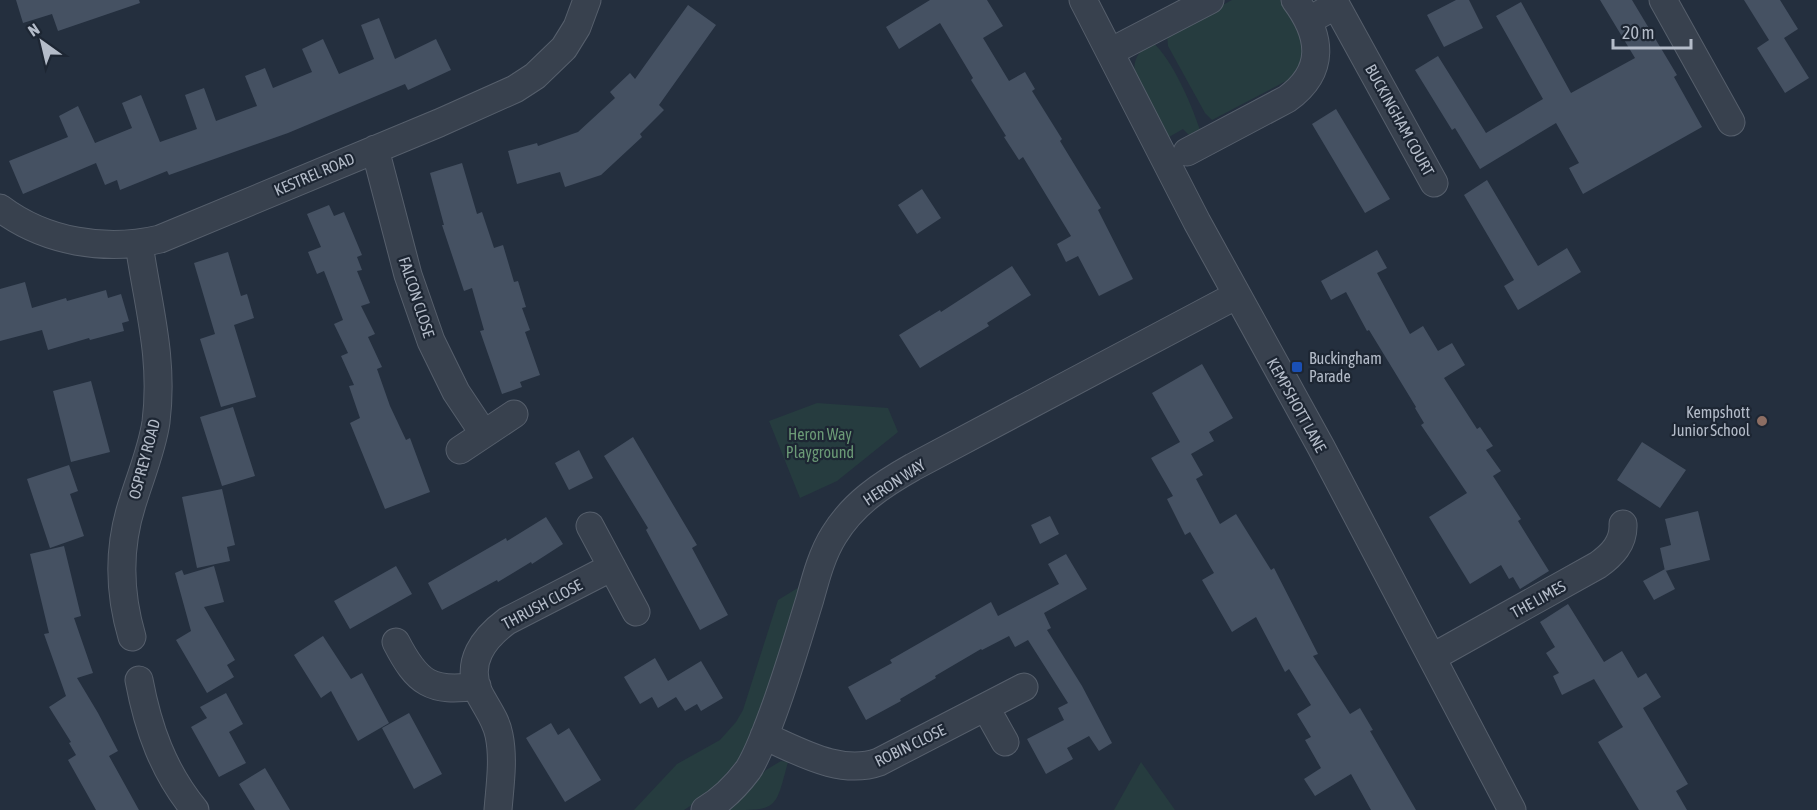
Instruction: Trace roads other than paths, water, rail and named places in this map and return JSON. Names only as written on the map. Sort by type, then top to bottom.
[{"type":"street","name":"KESTREL ROAD","points":[[0,208],[24,223],[61,237],[98,244],[139,244],[160,239],[515,89],[535,76],[564,48],[578,27],[587,0]]},
{"type":"street","name":"KEMPSHOTT LANE","points":[[1083,0],[1237,295],[1327,457],[1512,810]]},
{"type":"street","points":[[1110,52],[1210,0]]},
{"type":"street","points":[[1663,0],[1731,122]]},
{"type":"street","name":"BUCKINGHAM COURT","points":[[1301,10],[1336,5],[1434,183]]},
{"type":"street","points":[[1188,153],[1300,90],[1312,72],[1316,61],[1315,40],[1301,10]]},
{"type":"street","name":"FALCON CLOSE","points":[[375,148],[408,275],[426,330],[451,382],[484,434]]},
{"type":"street","name":"OSPREY ROAD","points":[[132,637],[122,594],[123,559],[132,503],[155,424],[159,381],[156,338],[139,244]]},
{"type":"street","name":"HERON WAY","points":[[705,810],[724,797],[748,769],[781,693],[825,551],[843,522],[865,499],[912,468],[1237,295]]},
{"type":"street","points":[[460,450],[514,414]]},
{"type":"street","name":"THE LIMES","points":[[1433,657],[1607,559],[1621,542],[1624,534],[1623,525]]},
{"type":"street","points":[[591,526],[636,612]]},
{"type":"street","name":"THRUSH CLOSE","points":[[498,810],[501,760],[498,733],[477,686],[475,665],[483,642],[507,621],[612,567]]},
{"type":"street","points":[[396,642],[411,668],[425,682],[448,689],[477,686]]},
{"type":"street","points":[[139,680],[159,753],[175,784],[195,810]]},
{"type":"street","name":"ROBIN CLOSE","points":[[764,736],[830,762],[855,768],[867,766],[1024,687]]},
{"type":"street","points":[[986,708],[1005,742]]},
{"type":"place","name":"Buckingham Parade","points":[[1297,367]]},
{"type":"place","name":"Kempshott Junior School","points":[[1762,421]]},
{"type":"park label","name":"Heron Way Playground","points":[[820,443]]}]
